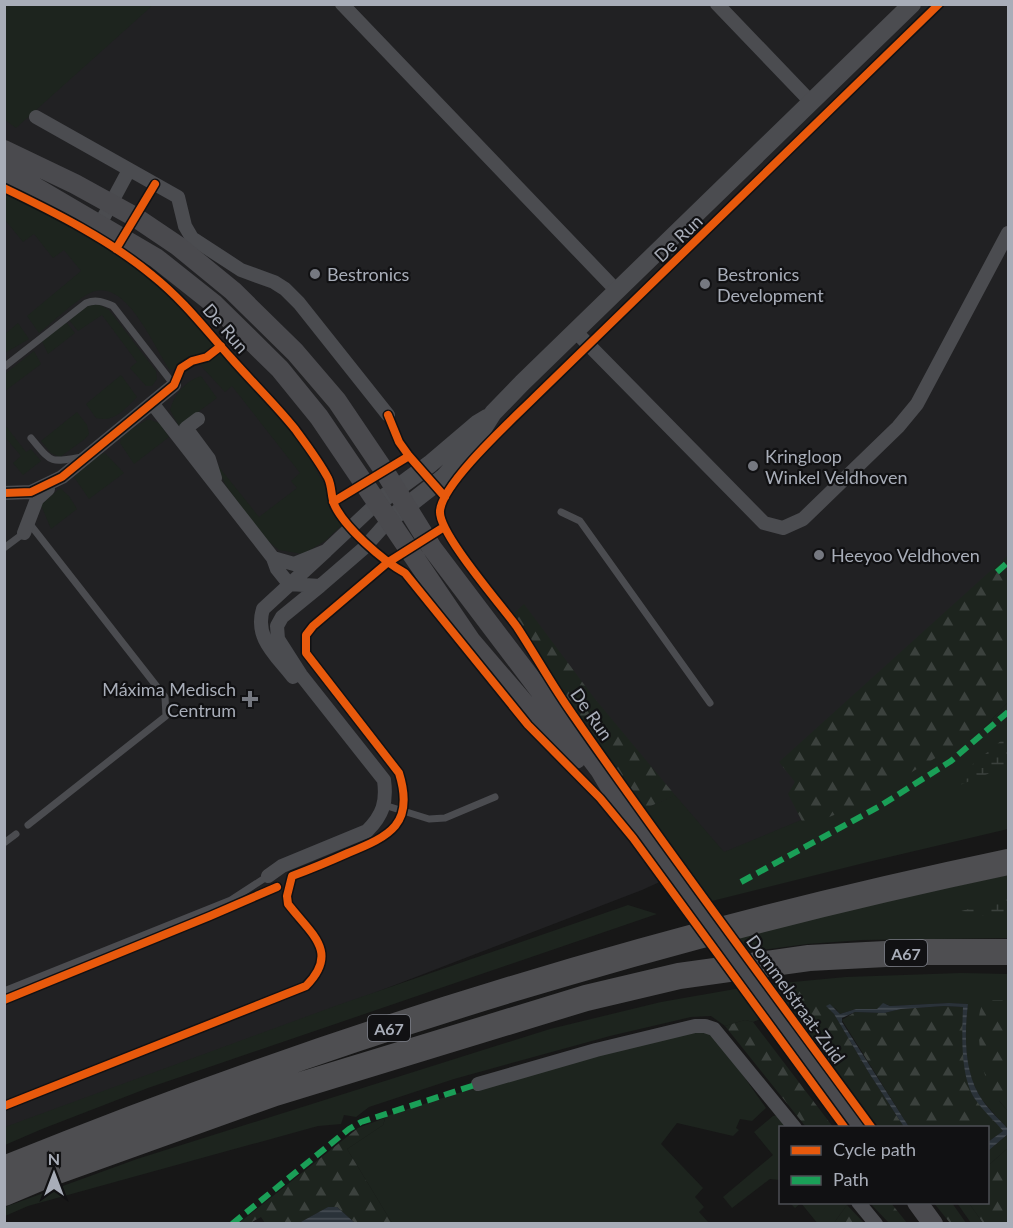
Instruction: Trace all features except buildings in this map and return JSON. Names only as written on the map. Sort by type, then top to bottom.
[{"type":"highway","points":[[964,872],[1008,852]]},
{"type":"highway","name":"A67","points":[[4,1169],[82,1137],[301,1057],[447,1008],[742,924],[1008,862]]},
{"type":"highway","name":"A67","points":[[4,1193],[49,1174],[275,1093],[586,998],[679,976],[809,958],[924,952],[1008,952]]},
{"type":"main road","name":"De Run","points":[[4,150],[52,172],[111,204],[178,246],[233,291],[272,328],[337,401],[432,549],[600,770],[613,792],[686,890]]},
{"type":"main road","name":"De Run","points":[[4,172],[100,224],[156,258],[214,304],[280,369],[320,417],[471,641],[531,711],[579,762],[613,792]]},
{"type":"main road","name":"Dommelstraat-Zuid","points":[[686,890],[861,1126]]},
{"type":"main road","points":[[918,1204],[933,1224]]},
{"type":"street","points":[[342,4],[616,290]]},
{"type":"street","points":[[717,4],[811,102]]},
{"type":"street","name":"De Run","points":[[273,558],[294,564],[326,551],[377,503],[493,413],[616,290],[912,4]]},
{"type":"street","points":[[36,117],[178,196],[185,226],[192,238],[241,270],[274,282],[285,289],[299,303],[388,415]]},
{"type":"street","points":[[100,224],[129,170]]},
{"type":"street","points":[[575,331],[764,523],[783,528],[803,519],[898,428],[917,404],[1007,242]]},
{"type":"street","points":[[26,528],[37,499],[174,385]]},
{"type":"street","points":[[152,403],[273,558],[277,569],[289,584],[320,586]]},
{"type":"street","name":"De Run","points":[[329,711],[301,675],[278,639],[277,626],[282,617],[364,548],[389,520],[451,469],[481,435],[493,413]]},
{"type":"street","points":[[198,419],[186,428],[209,459],[217,486]]},
{"type":"street","points":[[4,494],[31,492],[62,477]]},
{"type":"street","points":[[268,876],[282,866],[367,831],[384,805],[386,796],[384,780],[329,711],[295,680],[261,632],[259,621],[263,609],[326,551]]},
{"type":"street","points":[[478,1084],[596,1050],[700,1025],[714,1029],[793,1126]]},
{"type":"street","points":[[859,1204],[876,1224]]},
{"type":"lane","points":[[4,367],[86,303],[101,301],[113,306],[174,385]]},
{"type":"lane","points":[[31,438],[52,460],[60,462],[87,456]]},
{"type":"lane","points":[[561,512],[580,521],[710,703]]},
{"type":"lane","points":[[4,548],[26,528],[165,697],[166,716],[28,825]]},
{"type":"lane","points":[[384,805],[429,819],[445,819],[495,797]]},
{"type":"lane","points":[[4,843],[16,834]]},
{"type":"lane","points":[[4,991],[231,900],[268,876]]},
{"type":"shaded area","points":[[5,5],[1008,5],[1008,572],[818,816],[721,854],[642,890],[5,1135]]},
{"type":"shaded area","points":[[883,1003],[890,1006],[968,1004],[966,1041],[972,1079],[983,1101],[1008,1129],[1008,1134],[989,1150],[989,1141],[1003,1131],[978,1103],[970,1090],[964,1067],[963,1007],[901,1009],[884,1013],[855,1012],[842,1018],[842,1022],[908,1126],[903,1126],[834,1014],[826,1006],[830,1004],[840,1014],[856,1009],[877,1009]]},
{"type":"shaded area","points":[[328,1207],[337,1207],[355,1223],[299,1223]]},
{"type":"green space","points":[[4,5],[153,5],[16,128],[5,120]]},
{"type":"green space","points":[[5,191],[131,262],[163,288],[190,315],[214,346],[170,370],[138,317],[116,295],[103,290],[84,296],[39,333],[27,316],[81,271],[64,250],[53,258],[34,234],[23,242],[5,220]]},
{"type":"green space","points":[[98,304],[109,310],[156,371],[157,379],[152,386],[146,386],[130,368],[137,362],[102,315],[78,331],[69,320],[88,306]]},
{"type":"green space","points":[[66,322],[75,333],[48,354],[42,341]]},
{"type":"green space","points":[[18,323],[29,339],[5,353],[5,334]]},
{"type":"green space","points":[[34,351],[41,364],[5,391],[5,374]]},
{"type":"green space","points":[[219,354],[224,355],[260,393],[305,450],[326,488],[330,509],[343,524],[325,541],[303,554],[279,550],[263,537],[225,484],[215,462],[259,517],[297,488],[291,481],[300,473],[232,386],[225,392],[200,365],[194,366]]},
{"type":"green space","points":[[121,375],[137,397],[114,417],[96,418],[86,404]]},
{"type":"green space","points":[[201,376],[217,398],[179,426],[170,410],[172,404],[185,385]]},
{"type":"green space","points":[[77,412],[87,425],[89,434],[60,457],[51,453],[41,441]]},
{"type":"green space","points":[[148,419],[159,423],[169,437],[134,464],[120,443],[122,435]]},
{"type":"green space","points":[[5,425],[26,452],[31,449],[41,461],[23,475],[13,463],[21,456],[5,437]]},
{"type":"green space","points":[[105,453],[124,473],[89,499],[74,477],[88,462]]},
{"type":"green space","points":[[60,488],[69,496],[77,509],[51,529],[41,505]]},
{"type":"green space","points":[[1008,555],[1008,702],[981,731],[851,808],[805,827],[788,794],[795,782],[779,762]]},
{"type":"green space","points":[[524,604],[595,699],[675,795],[644,809],[511,616]]},
{"type":"green space","points":[[1008,702],[1008,829],[712,901],[644,809],[675,795],[724,852],[801,820],[806,826],[981,731]]},
{"type":"green space","points":[[1008,735],[1008,766],[937,794]]},
{"type":"green space","points":[[1008,875],[1008,938],[862,940],[746,952],[734,937],[801,919]]},
{"type":"green space","points":[[1008,899],[1008,920],[961,911]]},
{"type":"green space","points":[[628,905],[657,914],[148,1088],[5,1145],[5,1127],[338,1005]]},
{"type":"green space","points":[[961,973],[1008,974],[1008,1000],[988,1000],[1000,1102],[1008,1111],[1008,1129],[983,1101],[972,1079],[966,1054],[968,1004],[890,1006],[886,1004],[877,1009],[856,1009],[840,1014],[835,1008],[827,1007],[795,987],[776,990],[771,984],[846,977]]},
{"type":"green space","points":[[801,987],[816,994],[834,1014],[903,1126],[877,1126],[776,990]]},
{"type":"green space","points":[[741,988],[763,1018],[753,1022],[745,1020],[725,1026],[711,1016],[691,1017],[610,1036],[454,1079],[369,1107],[356,1117],[344,1115],[341,1124],[318,1126],[28,1206],[5,1216],[5,1207],[137,1159],[550,1029],[661,1002]]},
{"type":"green space","points":[[988,1000],[1008,1000],[1008,1111],[989,1085],[982,1059],[979,1018],[981,1008]]},
{"type":"green space","points":[[963,1007],[963,1044],[973,1096],[1003,1131],[989,1141],[989,1126],[908,1126],[842,1020],[855,1012],[884,1013],[901,1009]]},
{"type":"green space","points":[[745,1020],[753,1022],[832,1126],[805,1126],[725,1026]]},
{"type":"green space","points":[[695,1029],[708,1032],[728,1054],[766,1108],[752,1121],[740,1119],[736,1128],[739,1130],[733,1136],[677,1123],[661,1144],[703,1188],[695,1197],[704,1207],[699,1212],[709,1223],[392,1223],[347,1149],[383,1125],[386,1116],[480,1086]]},
{"type":"green space","points":[[779,1115],[789,1126],[779,1126],[779,1180],[770,1179],[732,1208],[723,1197],[773,1155],[754,1132],[773,1116]]},
{"type":"green space","points":[[385,1118],[383,1125],[347,1149],[392,1223],[355,1223],[337,1207],[328,1207],[299,1223],[265,1223],[261,1217],[250,1223],[238,1224],[358,1128]]},
{"type":"green space","points":[[1008,1134],[1008,1148],[989,1165],[989,1150]]},
{"type":"green space","points":[[1008,1148],[1008,1223],[983,1223],[970,1204],[989,1204],[989,1165]]},
{"type":"green space","points":[[802,1204],[847,1204],[834,1223],[818,1224]]},
{"type":"green space","points":[[871,1204],[892,1204],[907,1223],[889,1223]]},
{"type":"green space","points":[[935,1204],[953,1204],[966,1223],[950,1223]]},
{"type":"green space","points":[[958,1204],[970,1204],[983,1223],[971,1223]]},
{"type":"green space","points":[[847,1205],[864,1223],[834,1223]]},
{"type":"marked path","points":[[997,572],[1008,562]]},
{"type":"marked path","points":[[741,882],[880,806],[951,761],[1008,712]]},
{"type":"marked path","points":[[232,1224],[349,1129],[361,1122],[478,1084]]},
{"type":"cycle path","points":[[871,1126],[610,767],[517,627],[460,552],[442,521],[440,511],[453,484],[496,435],[939,4]]},
{"type":"cycle path","points":[[116,249],[155,184]]},
{"type":"cycle path","points":[[4,188],[62,217],[119,250],[153,276],[184,305],[280,411],[324,472],[329,481],[334,504],[346,523],[376,552],[405,573],[528,725],[600,798],[633,838],[844,1126]]},
{"type":"cycle path","points":[[4,493],[31,492],[62,477],[174,385],[181,368],[192,361],[207,357],[221,346]]},
{"type":"cycle path","points":[[388,415],[399,442],[445,497]]},
{"type":"cycle path","points":[[333,502],[409,456]]},
{"type":"cycle path","points":[[4,1106],[306,986],[316,974],[321,963],[318,944],[313,934],[288,904],[287,896],[292,876],[363,847],[387,834],[401,816],[404,805],[399,773],[306,653],[306,635],[313,626],[387,563],[444,527]]},
{"type":"cycle path","points":[[4,1000],[277,887]]},
{"type":"place","name":"Bestronics","points":[[315,274]]},
{"type":"place","name":"Bestronics Development","points":[[705,284]]},
{"type":"place","name":"Kringloop Winkel Veldhoven","points":[[753,466]]},
{"type":"place","name":"Heeyoo Veldhoven","points":[[819,555]]},
{"type":"place","name":"Máxima Medisch Centrum","points":[[250,699]]}]
